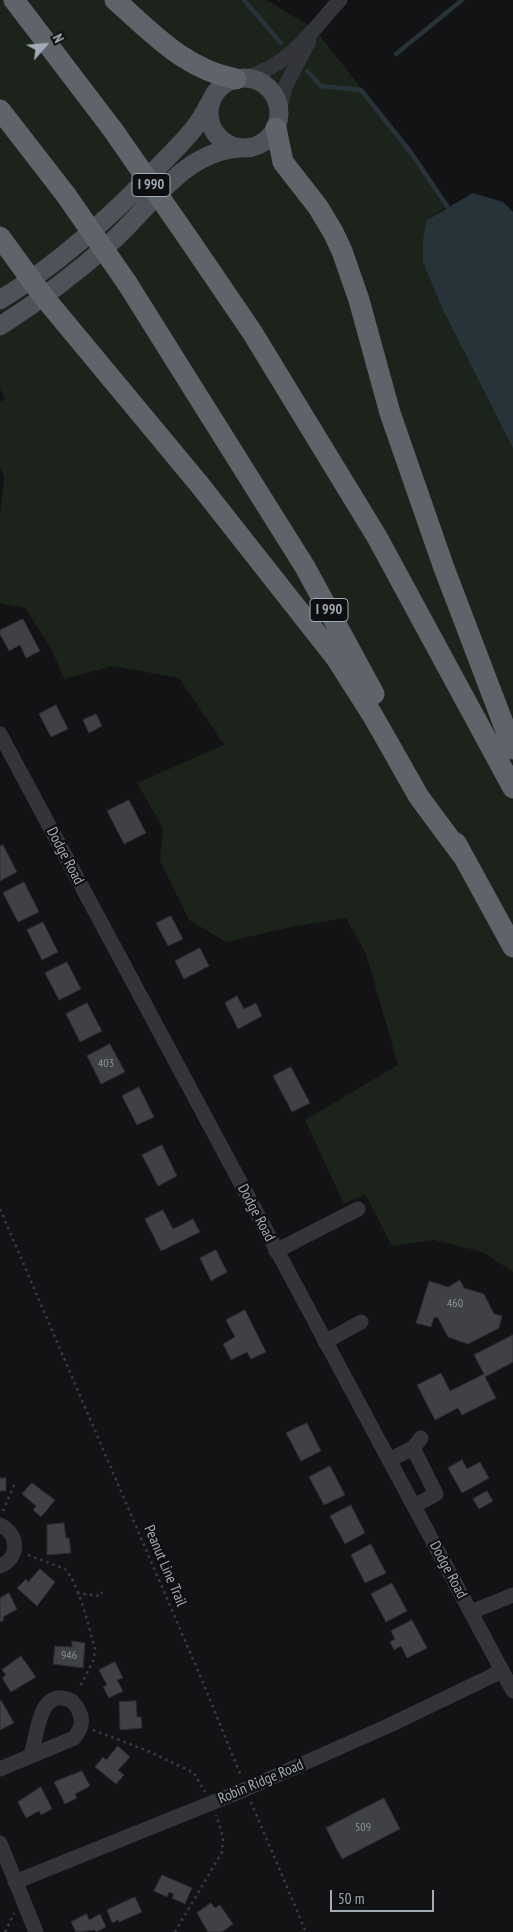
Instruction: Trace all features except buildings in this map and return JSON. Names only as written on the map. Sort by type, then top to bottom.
[{"type":"highway","name":"I 990","points":[[14,0],[112,130],[252,332],[377,537],[513,788]]},
{"type":"highway","points":[[115,0],[189,63],[218,75],[240,78]]},
{"type":"highway","name":"I 990","points":[[0,110],[66,195],[127,283],[305,567],[513,947]]},
{"type":"highway","points":[[277,119],[283,162],[318,207],[342,251],[359,300],[390,413],[444,568],[513,748]]},
{"type":"highway","points":[[0,236],[37,288],[205,491],[336,658],[373,716],[419,797],[462,855]]},
{"type":"main road","points":[[0,300],[37,288],[108,245],[187,168],[210,154],[239,148],[250,148],[261,144],[270,137],[277,119],[274,95],[267,86],[257,80],[240,78],[223,84],[214,93],[200,123],[131,196],[37,288],[0,326]]},
{"type":"main road","points":[[209,104],[212,128],[219,138],[239,148]]},
{"type":"street","points":[[240,78],[278,64],[315,29],[340,0]]},
{"type":"street","points":[[277,119],[286,85],[315,29]]},
{"type":"street","name":"Dodge Road","points":[[0,734],[513,1691]]},
{"type":"street","points":[[276,1251],[358,1209]]},
{"type":"street","points":[[326,1342],[361,1322]]},
{"type":"street","points":[[389,1460],[417,1443],[436,1494],[414,1506]]},
{"type":"street","points":[[0,1525],[10,1532],[15,1542],[15,1551],[8,1562],[0,1566]]},
{"type":"street","points":[[471,1612],[513,1595]]},
{"type":"street","name":"Robin Ridge Road","points":[[15,1882],[246,1789],[390,1725],[502,1671]]},
{"type":"street","points":[[0,1769],[31,1754],[52,1749],[74,1738],[83,1722],[81,1713],[72,1701],[59,1698],[50,1701],[43,1708],[31,1754]]},
{"type":"street","points":[[0,1844],[36,1932]]},
{"type":"path","name":"Peanut Line Trail","points":[[0,1209],[204,1685],[306,1932]]},
{"type":"path","points":[[0,1517],[14,1485]]},
{"type":"path","points":[[15,1551],[65,1569],[70,1574],[95,1649],[94,1659],[72,1701]]},
{"type":"path","points":[[77,1593],[100,1596],[102,1592]]},
{"type":"shaded area","points":[[0,0],[266,0],[315,29],[412,154],[447,206],[427,220],[423,262],[441,306],[513,449],[513,1272],[483,1252],[434,1240],[392,1246],[365,1194],[344,1204],[305,1120],[398,1065],[366,954],[346,918],[291,927],[226,942],[189,920],[160,861],[163,828],[137,783],[224,745],[179,678],[112,666],[64,679],[51,648],[25,608],[0,603],[0,516],[4,477],[0,468],[0,402],[5,398],[0,389]]},
{"type":"shaded area","points":[[473,193],[503,202],[513,212],[513,449],[441,306],[423,262],[423,240],[427,220]]},
{"type":"waterway","points":[[244,0],[281,43]]},
{"type":"waterway","points":[[396,54],[462,0]]},
{"type":"waterway","points":[[307,71],[321,86],[361,90],[412,154],[447,206]]}]
